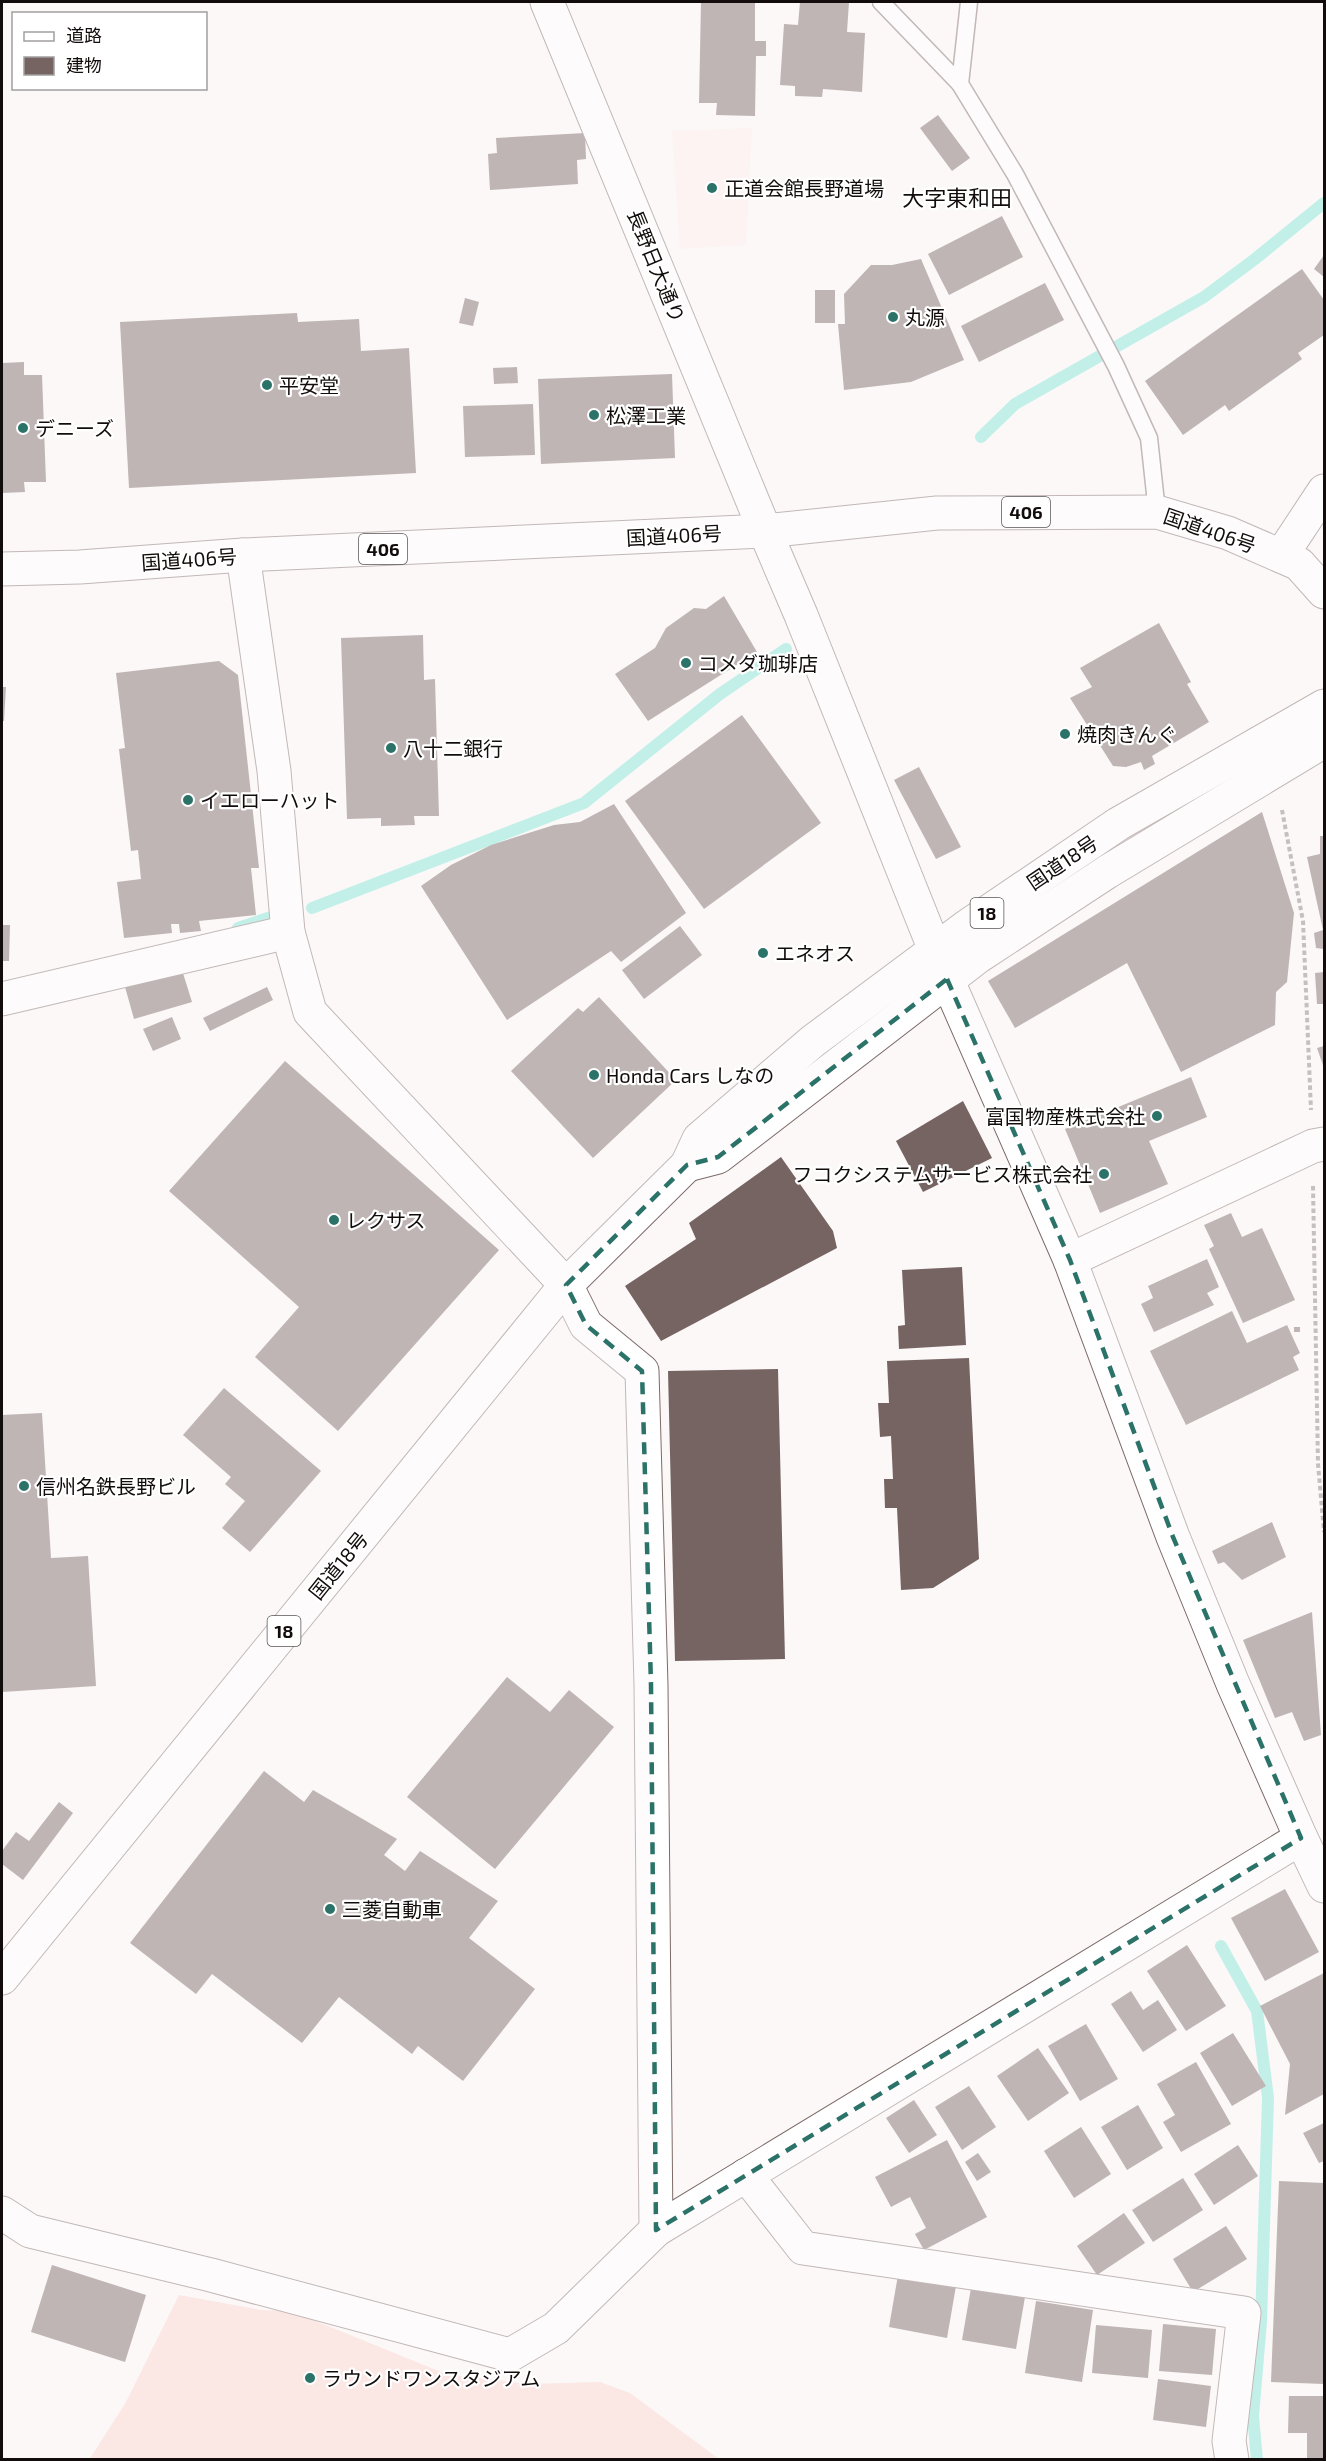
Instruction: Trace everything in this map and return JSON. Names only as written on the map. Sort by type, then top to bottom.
[{"type":"main road","name":"長野日大通り","points":[[547,2],[801,615],[941,965],[1070,1260],[1173,1537],[1233,1684],[1324,1886]]},
{"type":"main road","points":[[1281,556],[1324,490]]},
{"type":"main road","name":"国道406号","points":[[2,569],[81,567],[243,555],[765,531],[937,513],[1157,512],[1228,533],[1299,564],[1324,592]]},
{"type":"main road","points":[[243,555],[274,771],[288,932],[310,1012],[566,1285],[586,1325],[642,1371],[651,1685],[656,2230]]},
{"type":"main road","name":"国道18号","points":[[2,1977],[566,1285],[687,1165],[718,1157],[941,965],[1118,824],[1324,706]]},
{"type":"main road","name":"国道18号","points":[[941,965],[1107,872],[1324,741]]},
{"type":"main road","points":[[2,999],[288,932]]},
{"type":"main road","points":[[1070,1260],[1313,1146],[1324,1144]]},
{"type":"main road","points":[[2,2213],[30,2231],[234,2281],[510,2355],[556,2328],[656,2230],[1301,1838]]},
{"type":"main road","points":[[746,2175],[803,2248],[1244,2313],[1229,2441],[1232,2460]]},
{"type":"lane","points":[[881,2],[960,84],[1015,174],[1116,366],[1149,438],[1157,512]]},
{"type":"lane","points":[[960,84],[969,2]]},
{"type":"highlighted area","points":[[947,979],[1070,1260],[1173,1537],[1301,1838],[656,2230],[651,1685],[642,1371],[586,1325],[566,1285],[687,1165],[718,1157]]},
{"type":"shaded area","name":"正道会館長野道場","points":[[752,128],[746,245],[680,249],[672,131]]},
{"type":"shaded area","name":"ラウンドワンスタジアム","points":[[179,2295],[261,2310],[291,2311],[446,2374],[528,2384],[600,2382],[630,2393],[719,2459],[89,2460],[126,2402]]},
{"type":"building","points":[[701,2],[755,2],[755,41],[766,41],[766,56],[756,56],[755,116],[716,115],[717,103],[699,103]]},
{"type":"building","points":[[800,2],[849,2],[847,32],[865,33],[862,92],[823,89],[822,97],[795,96],[795,86],[780,85],[784,24],[798,25]]},
{"type":"building","points":[[938,115],[970,158],[952,171],[920,128]]},
{"type":"building","points":[[585,133],[586,159],[577,160],[578,184],[490,190],[488,154],[497,153],[496,138]]},
{"type":"building","points":[[1002,216],[1023,257],[949,295],[928,254]]},
{"type":"building","points":[[1324,255],[1324,277],[1314,269]]},
{"type":"building","points":[[921,259],[964,360],[911,382],[844,390],[838,324],[845,324],[844,294],[871,265],[892,265]]},
{"type":"building","points":[[1302,269],[1324,300],[1324,335],[1298,353],[1302,359],[1229,411],[1225,405],[1183,435],[1145,381]]},
{"type":"building","points":[[1045,283],[1064,320],[979,362],[961,326]]},
{"type":"building","points":[[815,290],[835,290],[835,323],[815,323]]},
{"type":"building","points":[[465,298],[479,302],[473,326],[459,323]]},
{"type":"building","name":"平安堂","points":[[297,313],[298,322],[359,319],[361,351],[409,348],[416,473],[129,488],[120,322]]},
{"type":"building","name":"デニーズ","points":[[24,362],[24,375],[42,375],[46,482],[24,482],[25,492],[2,493],[2,363]]},
{"type":"building","points":[[517,367],[518,383],[494,384],[493,368]]},
{"type":"building","points":[[672,374],[675,458],[541,464],[538,379]]},
{"type":"building","points":[[533,404],[535,455],[465,457],[463,406]]},
{"type":"building","name":"コメダ珈琲店","points":[[724,596],[757,652],[648,721],[615,674],[655,648],[666,628],[694,608],[706,609]]},
{"type":"building","points":[[1159,623],[1191,682],[1187,684],[1209,722],[1152,756],[1155,764],[1144,770],[1141,762],[1126,767],[1113,766],[1070,698],[1092,687],[1080,668]]},
{"type":"building","name":"八十二銀行","points":[[423,635],[424,680],[435,679],[439,816],[414,816],[415,825],[381,826],[381,818],[347,819],[341,638]]},
{"type":"building","name":"イエローハット","points":[[219,661],[238,675],[259,868],[251,868],[256,915],[199,921],[201,931],[180,933],[179,924],[171,924],[172,933],[124,938],[117,882],[141,879],[138,850],[131,851],[119,749],[125,748],[116,673]]},
{"type":"building","points":[[2,687],[6,687],[4,721],[2,721]]},
{"type":"building","points":[[742,715],[821,823],[704,909],[625,801]]},
{"type":"building","points":[[919,767],[961,847],[936,859],[894,780]]},
{"type":"building","points":[[614,804],[686,913],[621,962],[611,951],[507,1020],[421,886],[451,865],[491,845],[554,825],[580,822]]},
{"type":"building","points":[[1262,812],[1294,913],[1287,982],[1276,992],[1275,1025],[1181,1072],[1127,963],[1015,1028],[988,981]]},
{"type":"building","points":[[1320,836],[1324,836],[1324,949],[1316,948],[1314,933],[1323,930],[1307,857],[1320,854]]},
{"type":"building","points":[[2,925],[10,925],[9,961],[2,961]]},
{"type":"building","points":[[680,926],[702,955],[644,999],[622,970]]},
{"type":"building","points":[[182,970],[192,1002],[134,1019],[125,987]]},
{"type":"building","points":[[1324,972],[1324,1004],[1317,1004],[1315,973]]},
{"type":"building","points":[[267,987],[273,1000],[210,1031],[203,1018]]},
{"type":"building","name":"Honda Cars しなの","points":[[599,997],[676,1080],[593,1158],[511,1071],[578,1008],[583,1012]]},
{"type":"building","points":[[172,1017],[181,1039],[153,1051],[143,1029]]},
{"type":"building","points":[[1324,1046],[1324,1068],[1317,1048]]},
{"type":"building","name":"レクサス","points":[[285,1061],[499,1250],[338,1431],[255,1357],[299,1307],[169,1191]]},
{"type":"building","points":[[1191,1077],[1207,1117],[1149,1141],[1168,1184],[1100,1213],[1065,1129]]},
{"type":"building","points":[[963,1101],[992,1158],[923,1192],[896,1141]]},
{"type":"building","points":[[781,1157],[833,1231],[837,1248],[661,1341],[625,1286],[696,1239],[689,1223]]},
{"type":"building","points":[[1231,1213],[1242,1237],[1262,1228],[1295,1300],[1243,1323],[1209,1249],[1214,1246],[1204,1225]]},
{"type":"building","points":[[1207,1259],[1219,1287],[1207,1293],[1214,1305],[1154,1332],[1141,1304],[1153,1298],[1148,1286]]},
{"type":"building","points":[[962,1267],[966,1345],[899,1349],[898,1326],[905,1325],[902,1270]]},
{"type":"building","points":[[1232,1311],[1247,1343],[1287,1325],[1300,1353],[1293,1357],[1299,1370],[1186,1425],[1150,1351]]},
{"type":"building","points":[[1294,1327],[1300,1327],[1300,1332],[1294,1332]]},
{"type":"building","points":[[969,1358],[979,1559],[933,1588],[901,1590],[897,1508],[885,1508],[884,1479],[893,1479],[891,1436],[880,1437],[878,1403],[889,1403],[887,1361]]},
{"type":"building","points":[[778,1369],[785,1659],[675,1661],[668,1371]]},
{"type":"building","points":[[224,1388],[321,1471],[250,1552],[222,1528],[245,1501],[225,1484],[231,1477],[183,1435]]},
{"type":"building","name":"信州名鉄長野ビル","points":[[42,1413],[51,1558],[88,1556],[96,1686],[2,1692],[2,1415]]},
{"type":"building","points":[[1272,1522],[1286,1557],[1242,1580],[1224,1562],[1218,1564],[1212,1551]]},
{"type":"building","points":[[1312,1612],[1321,1735],[1304,1741],[1292,1712],[1275,1718],[1243,1640]]},
{"type":"building","points":[[507,1677],[550,1712],[569,1690],[614,1727],[495,1869],[407,1797]]},
{"type":"building","points":[[264,1771],[304,1802],[313,1790],[397,1839],[384,1855],[405,1871],[420,1851],[498,1901],[469,1938],[535,1989],[463,2081],[418,2046],[412,2054],[339,1997],[302,2043],[212,1974],[196,1994],[130,1943]]},
{"type":"building","points":[[59,1802],[73,1813],[23,1880],[2,1864],[2,1851],[16,1832],[29,1841]]},
{"type":"building","points":[[1285,1889],[1319,1952],[1265,1981],[1231,1918]]},
{"type":"building","points":[[1187,1945],[1226,2006],[1186,2031],[1147,1971]]},
{"type":"building","points":[[1324,1973],[1324,2094],[1285,2115],[1290,2064],[1260,2006]]},
{"type":"building","points":[[1131,1991],[1143,2010],[1158,2000],[1177,2030],[1143,2052],[1111,2004]]},
{"type":"building","points":[[1086,2024],[1118,2079],[1080,2101],[1048,2046]]},
{"type":"building","points":[[1233,2033],[1266,2086],[1232,2106],[1200,2053]]},
{"type":"building","points":[[1038,2048],[1069,2093],[1028,2121],[997,2076]]},
{"type":"building","points":[[1196,2062],[1231,2124],[1181,2152],[1163,2122],[1175,2115],[1157,2084]]},
{"type":"building","points":[[969,2086],[996,2127],[962,2150],[935,2107]]},
{"type":"building","points":[[914,2100],[937,2135],[909,2153],[886,2118]]},
{"type":"building","points":[[1138,2105],[1163,2148],[1127,2170],[1101,2127]]},
{"type":"building","points":[[1324,2123],[1324,2161],[1319,2163],[1303,2133]]},
{"type":"building","points":[[1081,2127],[1111,2174],[1074,2198],[1044,2151]]},
{"type":"building","points":[[947,2140],[987,2217],[924,2250],[915,2234],[926,2228],[910,2197],[891,2207],[875,2177]]},
{"type":"building","points":[[1238,2145],[1258,2176],[1214,2205],[1194,2174]]},
{"type":"building","points":[[978,2153],[991,2172],[977,2181],[965,2162]]},
{"type":"building","points":[[1183,2178],[1203,2210],[1153,2242],[1132,2210]]},
{"type":"building","points":[[1279,2181],[1324,2183],[1324,2384],[1271,2382]]},
{"type":"building","points":[[1124,2213],[1145,2243],[1097,2275],[1077,2246]]},
{"type":"building","points":[[1226,2226],[1247,2259],[1193,2292],[1173,2259]]},
{"type":"building","points":[[52,2265],[146,2295],[125,2362],[31,2332]]},
{"type":"building","points":[[898,2275],[956,2286],[947,2338],[889,2327]]},
{"type":"building","points":[[971,2288],[1025,2297],[1016,2349],[962,2340]]},
{"type":"building","points":[[1036,2301],[1093,2310],[1082,2382],[1025,2373]]},
{"type":"building","points":[[1163,2324],[1216,2329],[1212,2375],[1159,2371]]},
{"type":"building","points":[[1096,2325],[1152,2330],[1148,2378],[1092,2373]]},
{"type":"building","points":[[1158,2379],[1211,2386],[1206,2427],[1153,2420]]},
{"type":"building","points":[[1289,2396],[1324,2396],[1324,2460],[1307,2460],[1307,2433],[1288,2433]]},
{"type":"waterway","points":[[981,437],[1015,404],[1204,297],[1324,203]]},
{"type":"waterway","points":[[312,908],[584,803],[720,694],[786,649]]},
{"type":"waterway","points":[[238,928],[274,916]]},
{"type":"waterway","points":[[1221,1946],[1257,2011],[1268,2098],[1261,2322],[1253,2416],[1257,2460]]},
{"type":"place","name":"正道会館長野道場","points":[[712,188]]},
{"type":"place","name":"丸源","points":[[893,317]]},
{"type":"place","name":"平安堂","points":[[267,385]]},
{"type":"place","name":"松澤工業","points":[[594,415]]},
{"type":"place","name":"デニーズ","points":[[23,428]]},
{"type":"place","name":"コメダ珈琲店","points":[[686,663]]},
{"type":"place","name":"焼肉きんぐ","points":[[1065,734]]},
{"type":"place","name":"八十二銀行","points":[[391,748]]},
{"type":"place","name":"イエローハット","points":[[188,800]]},
{"type":"place","name":"エネオス","points":[[763,953]]},
{"type":"place","name":"Honda Cars しなの","points":[[594,1075]]},
{"type":"place","name":"富国物産株式会社","points":[[1157,1116]]},
{"type":"place","name":"フコクシステムサービス株式会社","points":[[1104,1174]]},
{"type":"place","name":"レクサス","points":[[334,1220]]},
{"type":"place","name":"信州名鉄長野ビル","points":[[24,1486]]},
{"type":"place","name":"三菱自動車","points":[[330,1909]]},
{"type":"place","name":"ラウンドワンスタジアム","points":[[310,2378]]},
{"type":"district","name":"大字東和田","points":[[957,197]]}]
